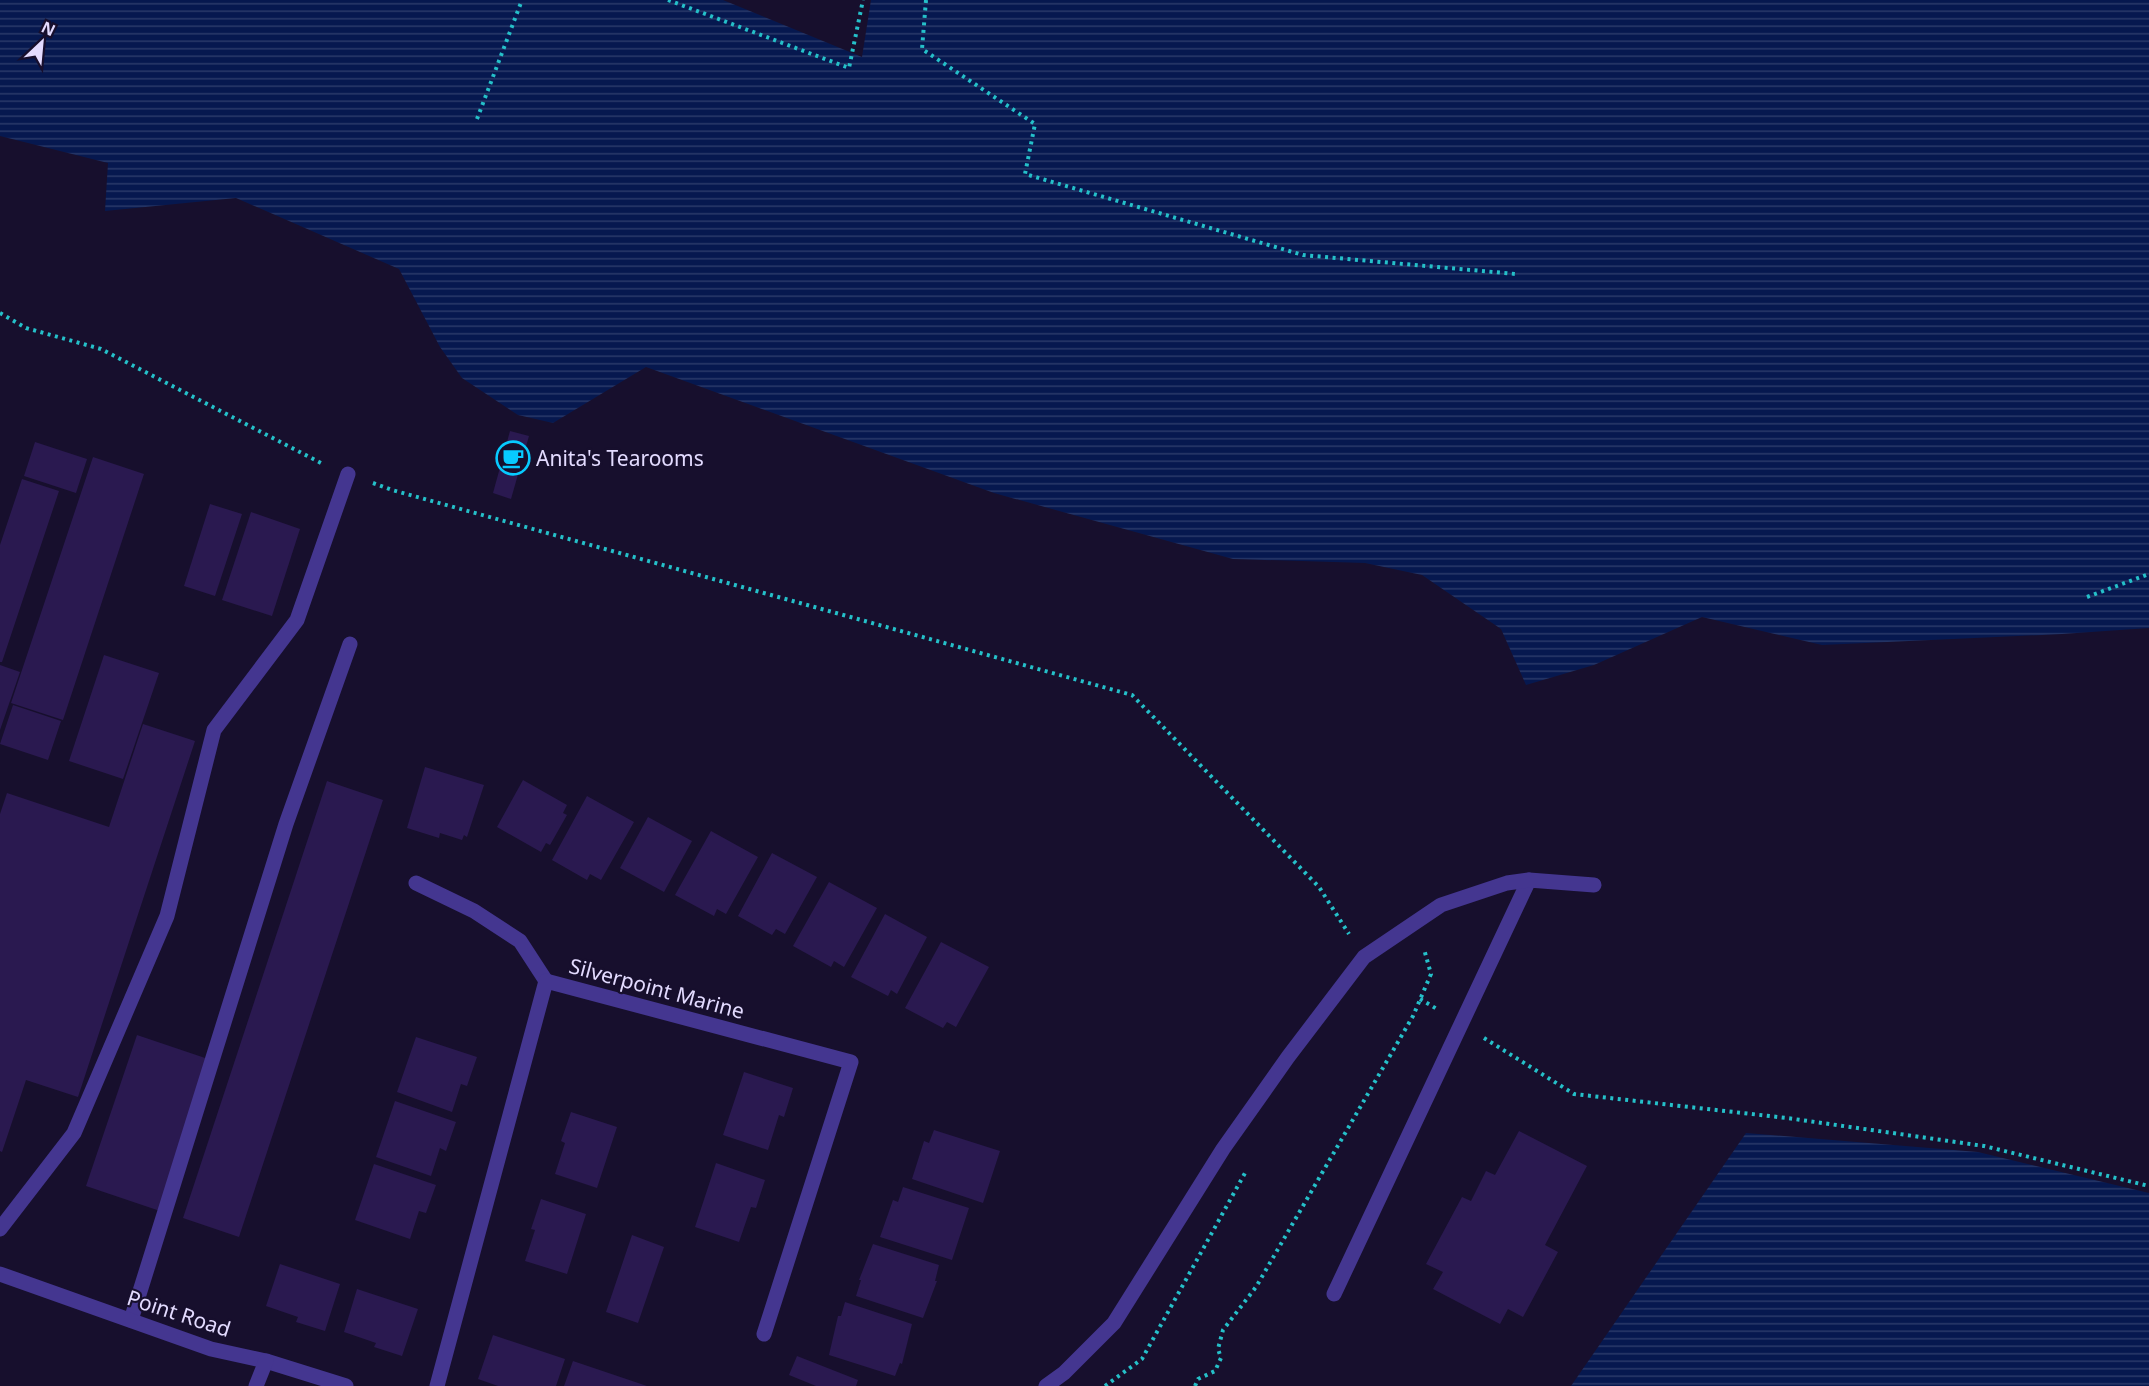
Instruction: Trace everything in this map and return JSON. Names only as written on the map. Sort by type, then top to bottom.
[{"type":"street","points":[[0,1229],[74,1133],[167,916],[214,730],[297,620],[348,474]]},
{"type":"street","points":[[131,1320],[286,824],[350,644]]},
{"type":"street","points":[[1046,1386],[1064,1373],[1114,1323],[1223,1149],[1288,1057],[1364,957],[1441,905],[1507,883],[1529,880],[1594,885]]},
{"type":"street","points":[[1334,1294],[1529,880]]},
{"type":"street","points":[[416,883],[474,911],[520,941],[546,981]]},
{"type":"street","name":"Silverpoint Marine","points":[[437,1386],[546,981],[851,1062],[764,1334]]},
{"type":"street","name":"Point Road","points":[[0,1274],[211,1349],[266,1361],[346,1386]]},
{"type":"street","points":[[256,1386],[266,1361]]},
{"type":"path","points":[[477,119],[522,0]]},
{"type":"path","points":[[668,0],[849,68],[863,0]]},
{"type":"path","points":[[926,0],[922,50],[1035,124],[1025,174],[1303,255],[1516,274]]},
{"type":"path","points":[[0,313],[26,328],[101,349],[318,462],[392,490],[1132,695],[1319,887],[1364,957]]},
{"type":"path","points":[[2087,597],[2149,574]]},
{"type":"path","points":[[1195,1386],[1197,1379],[1215,1371],[1221,1358],[1218,1348],[1224,1330],[1257,1287],[1413,1016],[1431,974],[1416,922]]},
{"type":"path","points":[[1420,999],[1574,1094],[1787,1118],[1984,1146],[2149,1186]]},
{"type":"shaded area","points":[[0,0],[723,0],[862,57],[871,0],[2149,0],[2149,628],[1822,645],[1702,617],[1594,665],[1526,685],[1501,629],[1422,575],[1365,563],[1233,559],[994,493],[646,367],[553,423],[518,415],[462,378],[440,347],[399,269],[236,198],[105,211],[108,163],[0,136]]},
{"type":"shaded area","points":[[1746,1133],[1978,1152],[2149,1193],[2149,1386],[1571,1386]]},
{"type":"building","name":"Anita's Tearooms","points":[[510,431],[529,436],[511,499],[493,493]]},
{"type":"building","points":[[35,442],[87,459],[76,493],[24,476]]},
{"type":"building","points":[[93,457],[144,474],[63,720],[11,703]]},
{"type":"building","points":[[22,479],[59,491],[2,662],[0,662],[0,545]]},
{"type":"building","points":[[210,504],[242,514],[215,596],[184,586]]},
{"type":"building","points":[[251,512],[300,529],[272,616],[222,600]]},
{"type":"building","points":[[104,655],[159,673],[123,779],[69,761]]},
{"type":"building","points":[[0,665],[20,672],[0,730]]},
{"type":"building","points":[[13,705],[61,721],[48,760],[0,744]]},
{"type":"building","points":[[143,724],[195,741],[78,1097],[26,1080],[2,1152],[0,1151],[0,814],[7,793],[109,827]]},
{"type":"building","points":[[425,767],[484,785],[467,837],[464,835],[462,840],[440,833],[439,838],[407,828]]},
{"type":"building","points":[[523,780],[567,805],[563,813],[567,815],[550,845],[546,843],[541,852],[497,827]]},
{"type":"building","points":[[327,781],[383,800],[239,1237],[183,1218]]},
{"type":"building","points":[[587,796],[634,822],[601,880],[590,874],[587,880],[552,860]]},
{"type":"building","points":[[648,817],[692,841],[664,892],[620,868]]},
{"type":"building","points":[[711,831],[758,857],[726,914],[717,909],[714,916],[675,895]]},
{"type":"building","points":[[772,853],[817,877],[785,934],[776,929],[772,935],[738,916]]},
{"type":"building","points":[[829,882],[877,908],[844,967],[834,961],[831,967],[793,946]]},
{"type":"building","points":[[885,914],[927,937],[897,994],[891,990],[888,996],[851,977]]},
{"type":"building","points":[[941,942],[989,967],[956,1027],[947,1022],[943,1028],[905,1008]]},
{"type":"building","points":[[137,1035],[211,1060],[160,1211],[86,1186]]},
{"type":"building","points":[[416,1037],[477,1057],[467,1086],[461,1084],[452,1112],[397,1092]]},
{"type":"building","points":[[744,1072],[793,1088],[784,1117],[779,1115],[768,1150],[723,1135]]},
{"type":"building","points":[[395,1101],[456,1122],[446,1151],[440,1148],[431,1176],[376,1157]]},
{"type":"building","points":[[571,1112],[617,1127],[597,1188],[555,1174],[565,1143],[561,1141]]},
{"type":"building","points":[[934,1130],[1000,1151],[983,1203],[912,1179],[924,1141],[929,1143]]},
{"type":"building","points":[[1519,1131],[1587,1166],[1545,1245],[1558,1252],[1523,1317],[1508,1309],[1500,1324],[1433,1289],[1443,1272],[1426,1264],[1462,1197],[1471,1201],[1486,1171],[1495,1175]]},
{"type":"building","points":[[716,1163],[765,1180],[756,1208],[751,1207],[739,1242],[695,1227]]},
{"type":"building","points":[[374,1164],[436,1185],[426,1213],[419,1211],[410,1239],[355,1220]]},
{"type":"building","points":[[903,1187],[969,1208],[952,1260],[880,1237],[893,1200],[898,1202]]},
{"type":"building","points":[[541,1199],[586,1214],[567,1274],[525,1261],[535,1230],[531,1229]]},
{"type":"building","points":[[632,1235],[664,1247],[638,1323],[606,1312]]},
{"type":"building","points":[[873,1244],[939,1265],[935,1281],[937,1281],[923,1318],[856,1296],[861,1280],[859,1280]]},
{"type":"building","points":[[280,1264],[340,1284],[325,1331],[296,1322],[298,1317],[266,1306]]},
{"type":"building","points":[[357,1289],[418,1309],[402,1356],[374,1347],[376,1343],[344,1332]]},
{"type":"building","points":[[845,1302],[912,1324],[902,1364],[900,1363],[895,1376],[829,1355],[838,1316],[841,1316]]},
{"type":"building","points":[[493,1335],[565,1359],[556,1386],[498,1386],[478,1379]]},
{"type":"building","points":[[797,1356],[858,1380],[856,1386],[816,1386],[789,1375]]},
{"type":"building","points":[[573,1361],[647,1386],[564,1386]]},
{"type":"place","name":"Anita's Tearooms","points":[[513,458]]}]
